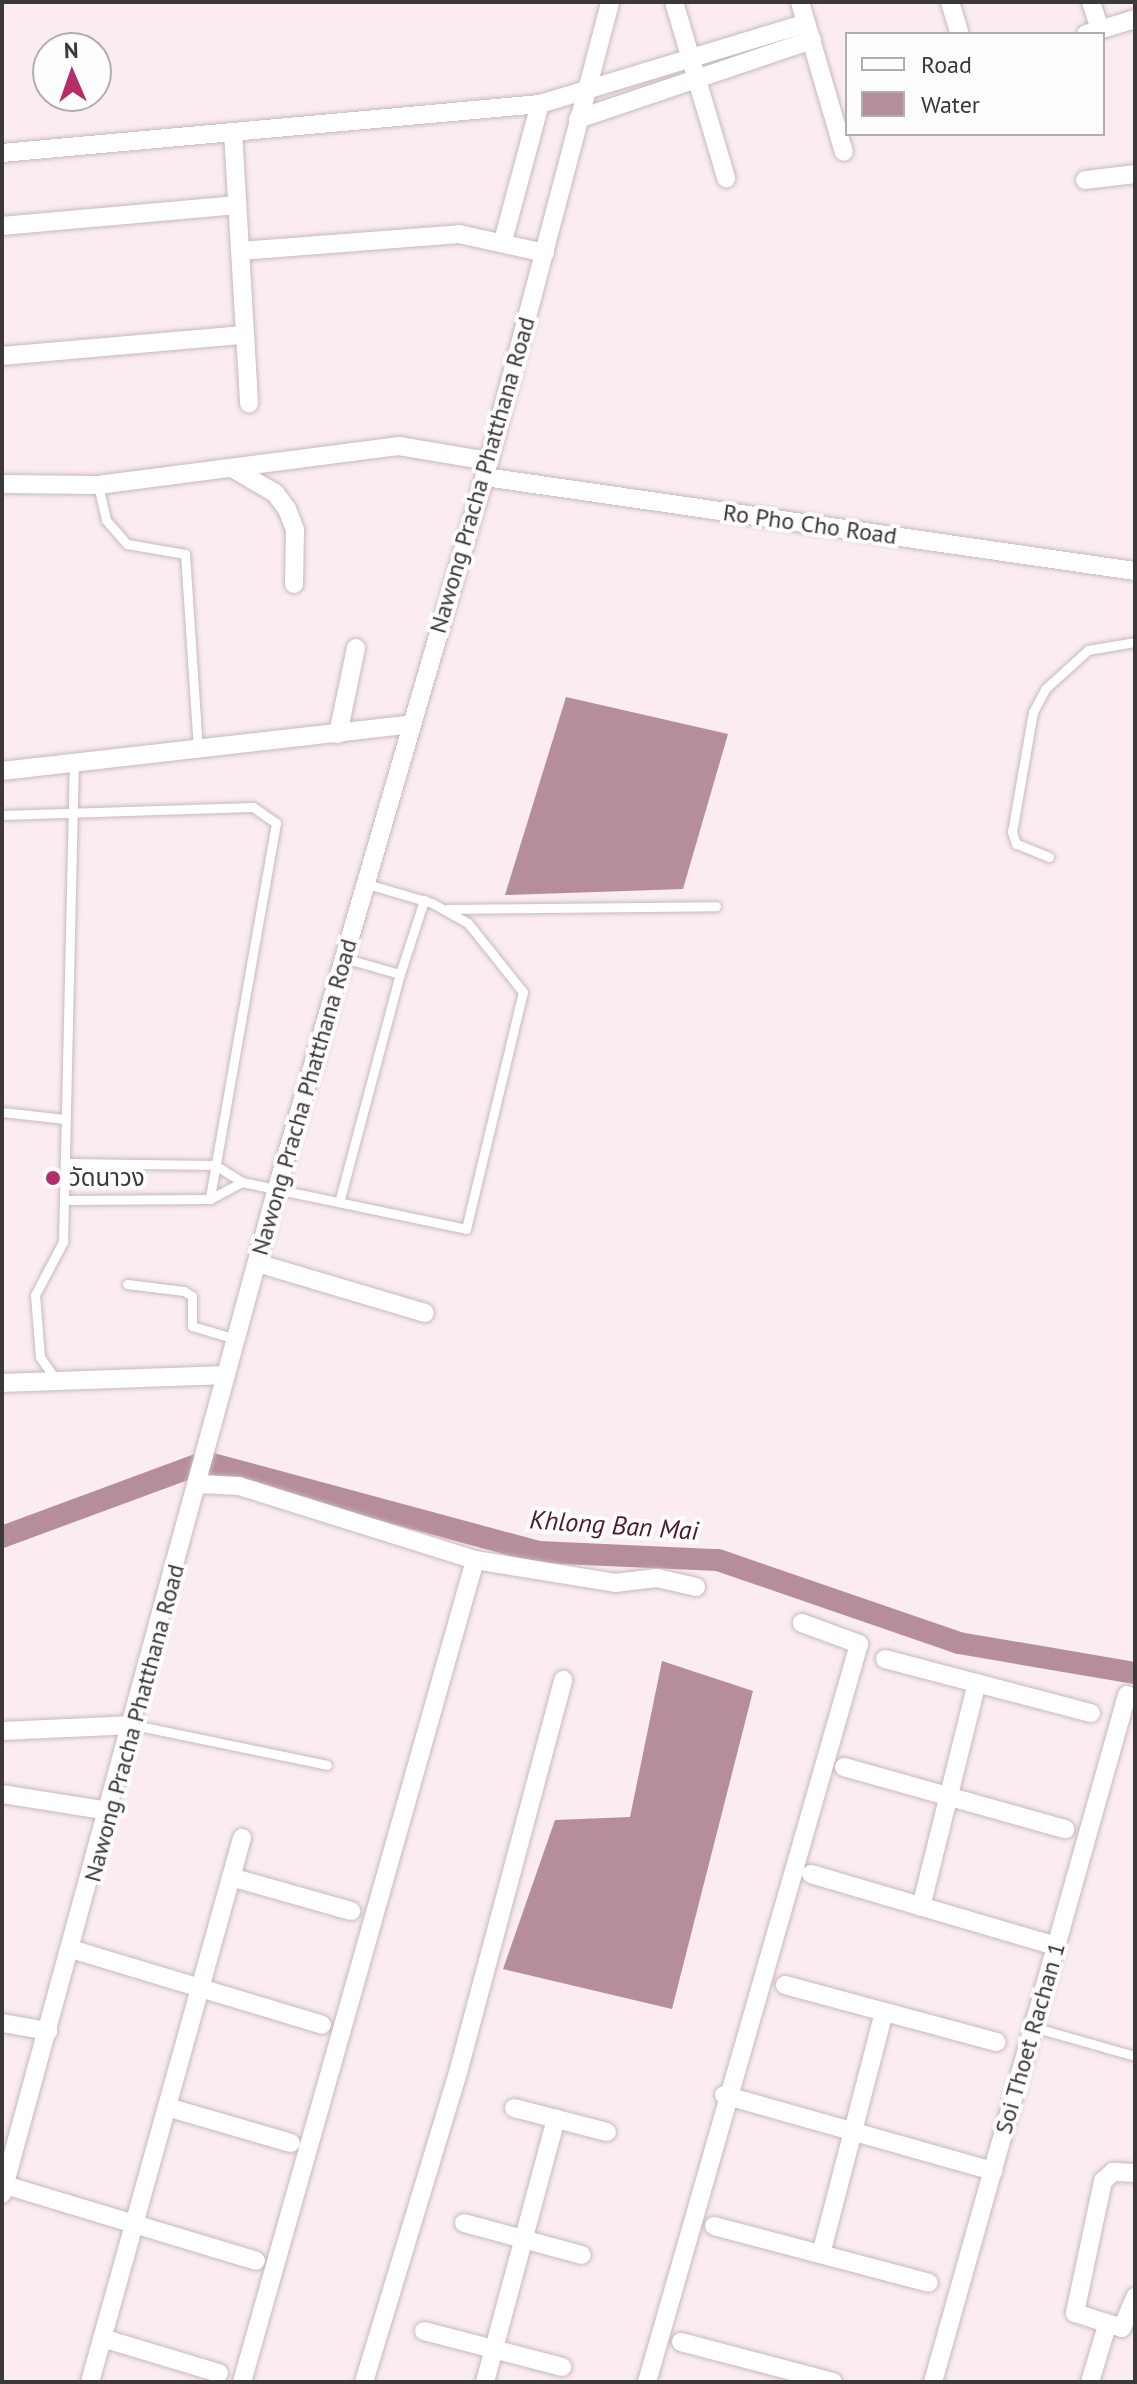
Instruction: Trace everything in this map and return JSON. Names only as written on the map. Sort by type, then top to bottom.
[{"type":"street","name":"Nawong Pracha Phatthana Road","points":[[3,2190],[134,1725],[277,1188],[408,725],[487,469],[610,2]]},
{"type":"street","points":[[674,2],[726,178]]},
{"type":"street","points":[[800,2],[839,107],[844,152]]},
{"type":"street","points":[[950,2],[959,32]]},
{"type":"street","points":[[1091,2],[1093,32],[1135,19]]},
{"type":"street","points":[[578,119],[694,72],[809,32]]},
{"type":"street","points":[[2,153],[540,104],[694,72]]},
{"type":"street","points":[[503,241],[540,104]]},
{"type":"street","points":[[233,132],[249,404]]},
{"type":"street","points":[[1085,180],[1135,174]]},
{"type":"street","points":[[2,226],[237,205]]},
{"type":"street","points":[[240,251],[459,234],[503,241],[545,253]]},
{"type":"street","points":[[2,356],[243,335]]},
{"type":"street","name":"Ro Pho Cho Road","points":[[2,484],[98,485],[399,446],[487,469],[1135,571]]},
{"type":"street","points":[[232,468],[275,493],[287,509],[295,530],[294,584]]},
{"type":"street","points":[[338,734],[356,648]]},
{"type":"street","points":[[2,771],[408,725]]},
{"type":"street","points":[[257,1263],[425,1313]]},
{"type":"street","points":[[2,1383],[54,1377],[226,1375]]},
{"type":"street","points":[[199,1480],[239,1486],[475,1560],[615,1583],[657,1578],[696,1587]]},
{"type":"street","points":[[242,2382],[475,1560]]},
{"type":"street","points":[[647,2382],[724,2095],[859,1644],[802,1623]]},
{"type":"street","points":[[885,1659],[1091,1713]]},
{"type":"street","points":[[364,2382],[459,2069],[563,1680]]},
{"type":"street","points":[[921,1907],[977,1683]]},
{"type":"street","name":"Soi Thoet Rachan 1","points":[[933,2382],[1127,1695]]},
{"type":"street","points":[[2,1731],[134,1725]]},
{"type":"street","points":[[844,1767],[1065,1829]]},
{"type":"street","points":[[2,1794],[109,1811]]},
{"type":"street","points":[[90,2382],[242,1838]]},
{"type":"street","points":[[811,1874],[1056,1946]]},
{"type":"street","points":[[231,1877],[351,1911]]},
{"type":"street","points":[[71,1949],[322,2025]]},
{"type":"street","points":[[785,1985],[996,2042]]},
{"type":"street","points":[[821,2254],[884,2012]]},
{"type":"street","points":[[2,2023],[48,2031]]},
{"type":"street","points":[[724,2095],[993,2171]]},
{"type":"street","points":[[167,2107],[291,2143]]},
{"type":"street","points":[[514,2108],[607,2132]]},
{"type":"street","points":[[485,2382],[556,2118]]},
{"type":"street","points":[[1135,2173],[1113,2172],[1103,2181],[1075,2298],[1075,2313],[1106,2329],[1127,2325],[1135,2297]]},
{"type":"street","points":[[3,2190],[134,2224],[256,2261]]},
{"type":"street","points":[[464,2223],[582,2255]]},
{"type":"street","points":[[714,2226],[929,2283]]},
{"type":"street","points":[[1090,2382],[1106,2329]]},
{"type":"street","points":[[424,2331],[562,2367]]},
{"type":"street","points":[[102,2338],[219,2373]]},
{"type":"street","points":[[681,2342],[833,2382]]},
{"type":"lane","points":[[98,485],[106,520],[127,544],[185,554],[198,750]]},
{"type":"lane","points":[[1049,857],[1016,844],[1012,832],[1033,712],[1045,689],[1088,650],[1135,642]]},
{"type":"lane","points":[[54,1377],[40,1357],[35,1295],[63,1242],[74,762]]},
{"type":"lane","points":[[2,815],[74,808],[253,807],[276,823],[210,1199]]},
{"type":"lane","points":[[66,1163],[215,1165],[242,1182],[340,1199],[451,1230],[471,1224],[525,1007],[519,978],[482,935],[447,909],[364,883]]},
{"type":"lane","points":[[340,1199],[400,974],[424,900]]},
{"type":"lane","points":[[447,909],[716,906]]},
{"type":"lane","points":[[343,958],[400,974]]},
{"type":"lane","points":[[2,1112],[65,1119]]},
{"type":"lane","points":[[65,1200],[210,1199],[242,1182]]},
{"type":"lane","points":[[127,1284],[184,1291],[192,1296],[192,1326],[236,1339]]},
{"type":"lane","points":[[134,1725],[327,1765]]},
{"type":"lane","points":[[1033,2027],[1135,2056]]},
{"type":"water","points":[[566,697],[728,734],[683,889],[505,895]]},
{"type":"water","points":[[662,1661],[753,1691],[672,2009],[503,1969],[555,1820],[630,1817]]},
{"type":"waterway","name":"Khlong Ban Mai","points":[[2,1537],[205,1462],[539,1552],[718,1560],[959,1643],[1135,1673]]},
{"type":"place","name":"วัดนาวง","points":[[53,1178]]}]
